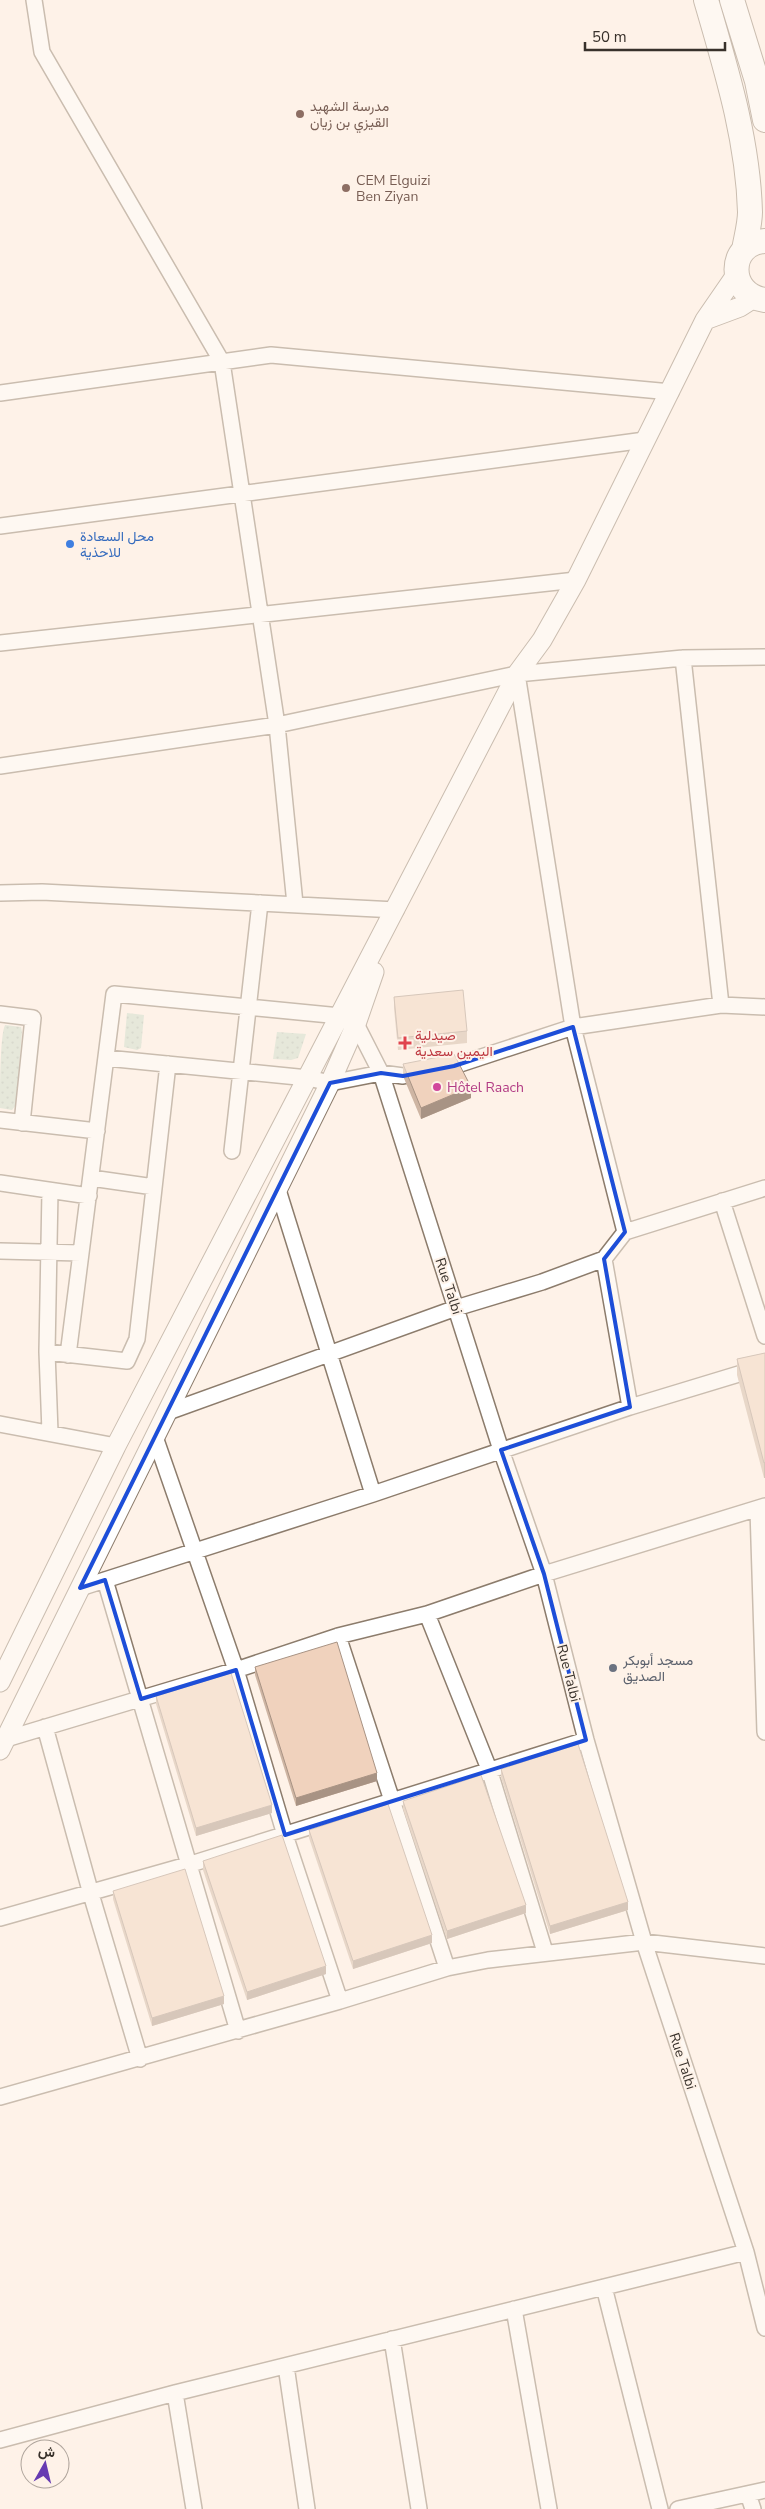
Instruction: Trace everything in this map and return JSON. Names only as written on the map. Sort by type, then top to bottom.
[{"type":"main road","points":[[706,0],[730,85],[744,150],[755,245],[736,265],[736,275],[740,284],[762,301]]},
{"type":"main road","points":[[732,0],[757,81],[765,120]]},
{"type":"street","points":[[34,0],[42,52],[222,362],[278,725],[295,904]]},
{"type":"street","points":[[3,1744],[330,1083],[348,1020],[396,910],[517,674],[542,640],[576,580],[645,440],[671,392],[705,320],[736,275]]},
{"type":"street","points":[[705,320],[762,301]]},
{"type":"street","points":[[0,393],[271,355],[671,392]]},
{"type":"street","points":[[0,526],[645,440]]},
{"type":"street","points":[[0,643],[576,580]]},
{"type":"street","points":[[0,766],[278,725],[517,674],[683,658],[765,657]]},
{"type":"street","points":[[683,658],[721,1005]]},
{"type":"street","points":[[517,674],[574,1027],[625,1232]]},
{"type":"street","points":[[0,893],[42,892],[396,910]]},
{"type":"street","points":[[232,1151],[260,903]]},
{"type":"street","points":[[68,1355],[114,994],[248,1007],[348,1020]]},
{"type":"street","points":[[106,1058],[308,1078],[330,1083],[381,1073],[403,1076],[454,1066],[574,1027],[721,1005],[765,1007]]},
{"type":"street","points":[[0,1014],[34,1018],[22,1123]]},
{"type":"street","points":[[0,1682],[116,1446],[308,1078],[348,1020]]},
{"type":"street","name":"Rue Talbi","points":[[348,1020],[381,1073],[501,1450],[544,1574],[586,1740],[644,1942],[746,2252],[765,2328]]},
{"type":"street","points":[[47,1352],[127,1361],[138,1339],[168,1064]]},
{"type":"street","points":[[0,1120],[97,1132]]},
{"type":"street","points":[[91,1178],[154,1187]]},
{"type":"street","points":[[0,1183],[89,1196]]},
{"type":"street","points":[[168,1412],[456,1308],[542,1282],[604,1259],[625,1232],[765,1188]]},
{"type":"street","points":[[278,1190],[373,1494]]},
{"type":"street","points":[[50,1191],[47,1352],[50,1432]]},
{"type":"street","points":[[722,1200],[765,1336]]},
{"type":"street","points":[[0,1251],[49,1254],[82,1253]]},
{"type":"street","points":[[604,1259],[630,1407]]},
{"type":"street","points":[[80,1588],[373,1494],[630,1407],[765,1366]]},
{"type":"street","points":[[0,1424],[116,1446]]},
{"type":"street","points":[[155,1437],[196,1550],[236,1670],[285,1834],[340,2002]]},
{"type":"street","points":[[3,1744],[45,1727],[236,1670],[338,1636],[427,1614],[544,1574],[762,1508],[765,1732]]},
{"type":"street","points":[[105,1580],[191,1864],[238,2031]]},
{"type":"street","points":[[427,1614],[489,1769],[545,1952]]},
{"type":"street","points":[[338,1636],[447,1968]]},
{"type":"street","points":[[45,1727],[90,1894],[140,2059]]},
{"type":"street","points":[[0,1918],[191,1864],[586,1740]]},
{"type":"street","points":[[0,2098],[340,2002],[447,1968],[545,1952],[644,1942],[765,1956]]},
{"type":"street","points":[[0,2440],[175,2393],[746,2252]]},
{"type":"street","points":[[604,2287],[660,2509]]},
{"type":"street","points":[[514,2309],[548,2509]]},
{"type":"street","points":[[392,2339],[419,2509]]},
{"type":"street","points":[[286,2366],[307,2509]]},
{"type":"street","points":[[175,2393],[194,2509]]},
{"type":"street","points":[[678,2509],[765,2490]]},
{"type":"street","points":[[748,2494],[753,2509]]},
{"type":"highlighted area","points":[[573,1027],[625,1232],[604,1259],[630,1407],[501,1450],[544,1574],[586,1740],[285,1835],[236,1670],[141,1699],[105,1580],[80,1588],[330,1083],[381,1073],[403,1076],[454,1066]]},
{"type":"green space","points":[[127,1013],[144,1015],[141,1048],[137,1050],[124,1047]]},
{"type":"green space","points":[[5,1025],[21,1027],[22,1032],[16,1105],[12,1110],[0,1108],[1,1051]]},
{"type":"green space","points":[[277,1032],[306,1034],[298,1058],[291,1060],[273,1059]]},
{"type":"building","points":[[463,990],[467,1031],[398,1038],[394,997]]},
{"type":"building","name":"Hôtel Raach","points":[[454,1054],[471,1087],[421,1108],[403,1064]]},
{"type":"building","points":[[765,1353],[765,1462],[764,1463],[737,1359]]},
{"type":"building","points":[[337,1642],[377,1773],[296,1798],[255,1667]]},
{"type":"building","points":[[231,1673],[272,1805],[196,1828],[156,1696]]},
{"type":"building","points":[[578,1744],[628,1902],[550,1926],[501,1769]]},
{"type":"building","points":[[481,1775],[526,1905],[447,1931],[403,1801]]},
{"type":"building","points":[[388,1804],[432,1935],[353,1961],[309,1830]]},
{"type":"building","points":[[282,1835],[326,1966],[247,1992],[203,1861]]},
{"type":"building","points":[[185,1869],[224,1996],[152,2018],[113,1891]]},
{"type":"place","name":"مدرسة الشهيد القيزي بن زيان","points":[[300,114]]},
{"type":"place","name":"CEM Elguizi Ben Ziyan","points":[[346,188]]},
{"type":"place","name":"محل السعادة للاحذية","points":[[70,544]]},
{"type":"place","name":"صيدلية اليمين سعدية","points":[[405,1043]]},
{"type":"place","name":"Hôtel Raach","points":[[437,1087]]},
{"type":"place","name":"مسجد أبوبكر الصديق","points":[[613,1668]]}]
